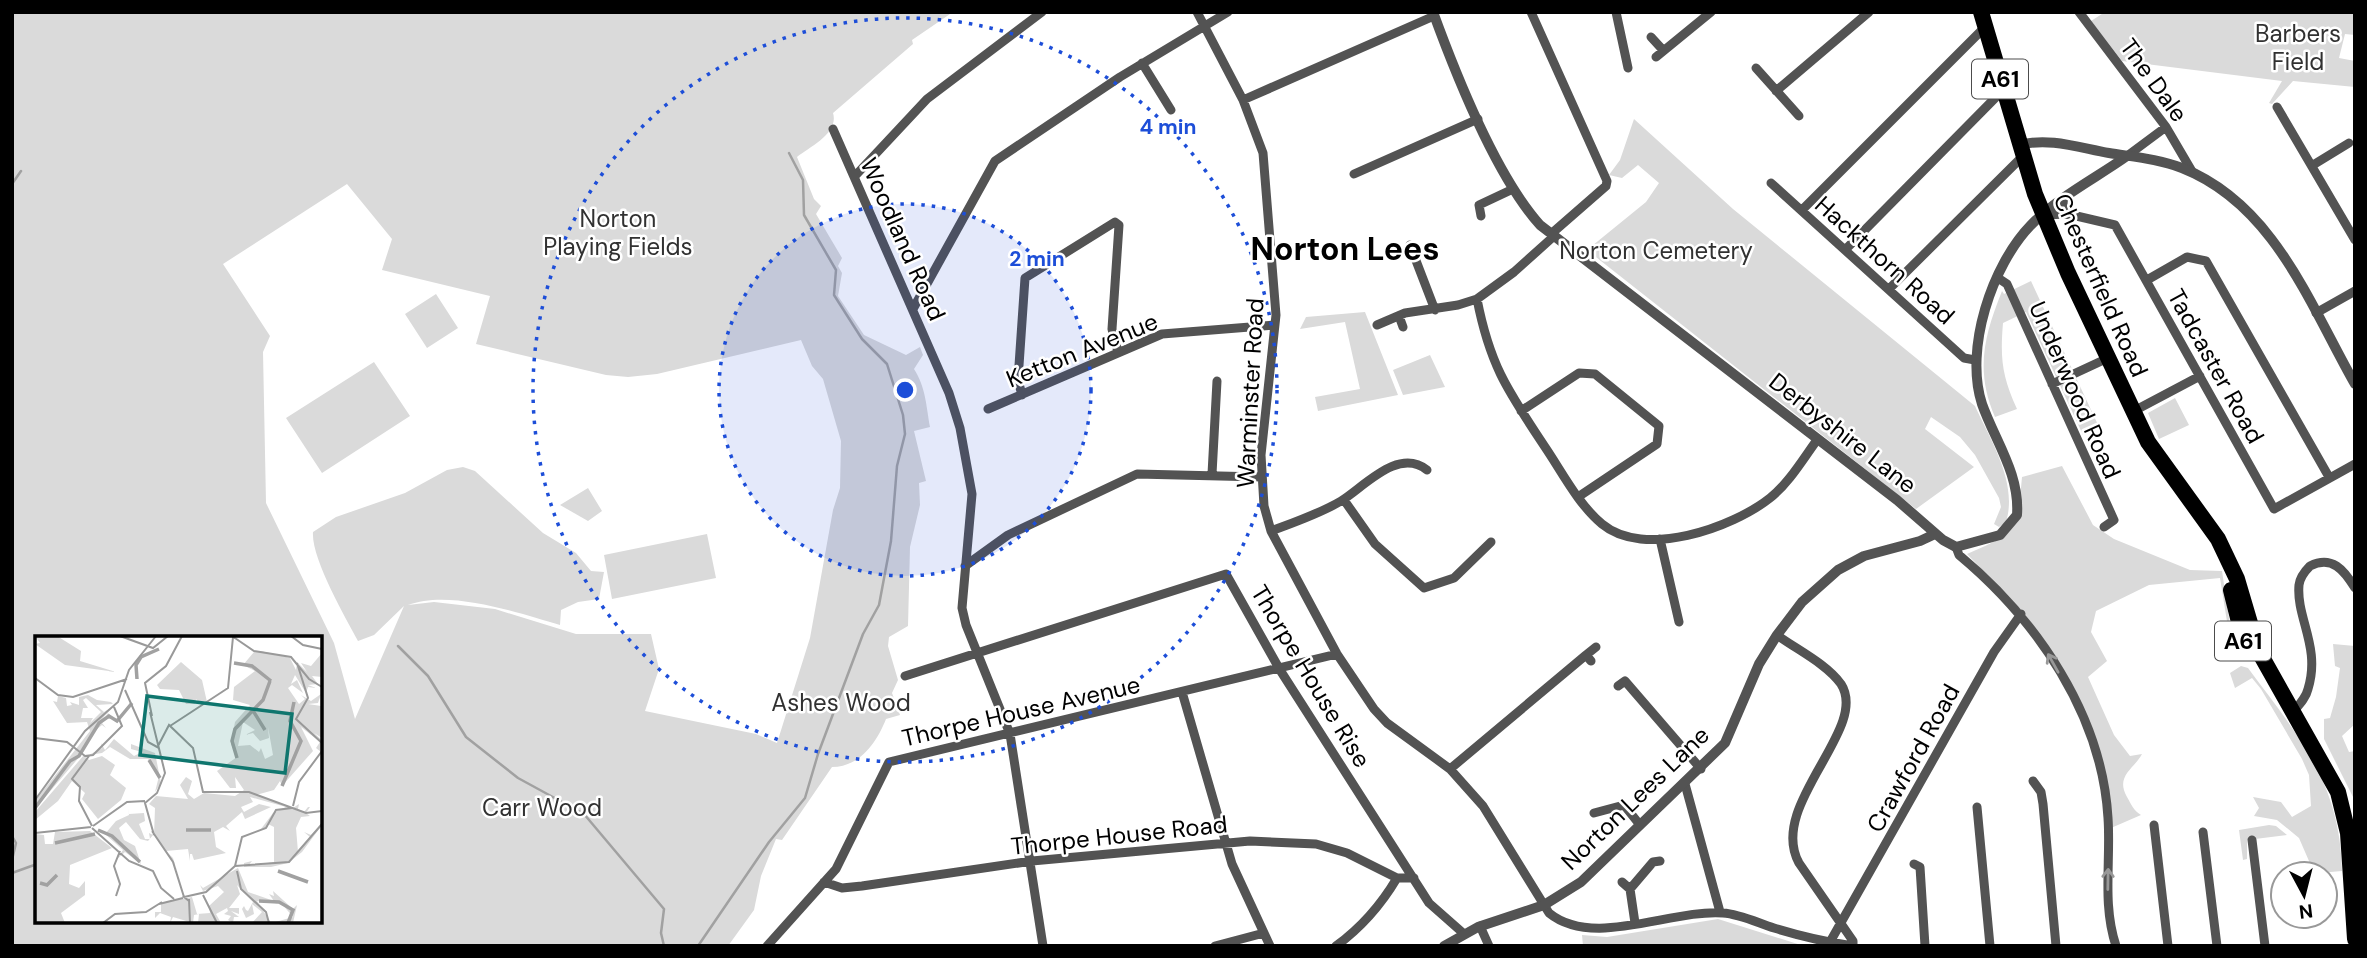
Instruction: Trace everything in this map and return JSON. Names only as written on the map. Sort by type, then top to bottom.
[{"type":"highway","name":"Chesterfield Road","points":[[1983,20],[2043,215],[2132,412],[2157,458],[2208,523],[2225,555],[2241,635],[2268,684],[2293,712],[2318,752],[2344,808],[2355,939]]},
{"type":"street","points":[[855,176],[926,99],[1042,12]]},
{"type":"street","name":"Warminster Road","points":[[1197,12],[1243,100],[1263,153],[1275,325],[1263,428],[1261,477],[1271,531],[1337,654],[1380,716],[1450,769],[1483,806],[1544,905]]},
{"type":"street","points":[[912,309],[995,161],[1142,63],[1228,12]]},
{"type":"street","points":[[1377,325],[1399,316],[1477,299],[1514,272],[1606,186],[1607,181],[1531,12]]},
{"type":"street","points":[[1616,12],[1628,68]]},
{"type":"street","points":[[1651,37],[1659,53],[1711,12]]},
{"type":"street","points":[[1776,91],[1869,12]]},
{"type":"street","name":"The Dale","points":[[2079,12],[2166,127],[2193,173]]},
{"type":"street","points":[[1243,100],[1433,14]]},
{"type":"street","name":"Derbyshire Lane","points":[[1433,14],[1478,119],[1527,211],[1552,235],[1897,500],[1935,534],[1956,547],[1959,555],[2021,614],[2042,642],[2086,723],[2101,769],[2108,817],[2109,925],[2116,946]]},
{"type":"street","points":[[1802,210],[1983,20]]},
{"type":"street","points":[[1142,63],[1171,110]]},
{"type":"street","points":[[1756,68],[1799,116]]},
{"type":"street","points":[[1845,250],[2003,90]]},
{"type":"street","points":[[2277,107],[2355,240]]},
{"type":"street","points":[[1354,174],[1478,119]]},
{"type":"street","points":[[1956,547],[2000,535],[2017,515],[2017,494],[2011,471],[1983,405],[1975,360],[1977,340],[1998,278],[2024,234],[2043,215],[2166,127]]},
{"type":"street","name":"Woodland Road","points":[[833,129],[957,416],[968,469],[971,517],[962,608],[1010,734],[1032,861],[1043,946]]},
{"type":"street","points":[[1889,289],[2022,151],[2043,141],[2164,162],[2193,173],[2226,192],[2258,221],[2277,246],[2355,384]]},
{"type":"street","points":[[2313,165],[2349,143]]},
{"type":"street","name":"Hackthorn Road","points":[[1771,183],[1957,352],[1964,358],[1975,360]]},
{"type":"street","points":[[1481,216],[1479,205],[1513,189]]},
{"type":"street","points":[[2063,199],[2062,209],[2068,215]]},
{"type":"street","name":"Tadcaster Road","points":[[2043,215],[2084,217],[2115,225],[2274,509],[2355,464]]},
{"type":"street","points":[[1022,395],[1018,380],[1025,278],[1115,222],[1119,225],[1112,329],[1118,352]]},
{"type":"street","points":[[2024,234],[2037,232],[2052,236]]},
{"type":"street","points":[[1410,244],[1435,310]]},
{"type":"street","points":[[2147,280],[2187,257],[2206,261],[2329,477]]},
{"type":"street","name":"Underwood Road","points":[[1998,278],[2007,284],[2117,523],[2104,527]]},
{"type":"street","points":[[2316,313],[2355,291]]},
{"type":"street","points":[[1477,299],[1493,363],[1521,411],[1578,497],[1601,523],[1615,532],[1642,540],[1660,539],[1705,530],[1760,505],[1781,487],[1817,440]]},
{"type":"street","points":[[1399,316],[1404,327]]},
{"type":"street","name":"Ketton Avenue","points":[[988,410],[1162,334],[1275,325]]},
{"type":"street","points":[[2052,384],[2108,358]]},
{"type":"street","points":[[1521,411],[1579,373],[1588,372],[1595,374],[1659,426],[1657,444],[1578,497]]},
{"type":"street","points":[[2132,412],[2200,376]]},
{"type":"street","points":[[1212,474],[1217,381]]},
{"type":"street","points":[[1271,531],[1344,500],[1374,475],[1395,466],[1420,464],[1427,470]]},
{"type":"street","points":[[965,566],[1008,535],[1124,478],[1153,472],[1261,477]]},
{"type":"street","points":[[1344,500],[1375,544],[1424,588],[1434,587],[1454,578],[1491,542]]},
{"type":"street","name":"Norton Lees Lane","points":[[1444,946],[1463,933],[1480,926],[1544,905],[1581,882],[1701,769],[1731,732],[1747,691],[1777,635],[1802,602],[1838,570],[1864,556],[1920,541],[1935,534]]},
{"type":"street","points":[[1660,539],[1679,622]]},
{"type":"street","points":[[2293,712],[2308,691],[2311,671],[2312,649],[2300,596],[2301,578],[2317,563],[2331,563],[2345,570],[2355,587]]},
{"type":"street","name":"Thorpe House Rise","points":[[905,676],[1226,574],[1280,670],[1429,903],[1463,933]]},
{"type":"street","name":"Crawford Road","points":[[1830,942],[1994,652],[2021,614]]},
{"type":"street","points":[[1777,635],[1835,677],[1846,696],[1845,717],[1795,818],[1791,838],[1793,852],[1799,863],[1853,946]]},
{"type":"street","points":[[1450,769],[1588,658],[1596,647]]},
{"type":"street","name":"Thorpe House Avenue","points":[[767,946],[836,869],[889,762],[1280,670],[1337,654]]},
{"type":"street","points":[[1618,686],[1625,681],[1701,769]]},
{"type":"street","points":[[1182,692],[1240,884],[1270,946]]},
{"type":"street","points":[[2033,781],[2043,804],[2056,946]]},
{"type":"street","points":[[1685,784],[1720,912]]},
{"type":"street","points":[[1594,813],[1624,805],[1640,825]]},
{"type":"street","points":[[1977,807],[1990,946]]},
{"type":"street","points":[[2154,825],[2168,946]]},
{"type":"street","points":[[2203,832],[2217,946]]},
{"type":"street","points":[[2252,840],[2265,946]]},
{"type":"street","name":"Thorpe House Road","points":[[824,882],[842,888],[1032,861],[1250,841],[1316,844],[1347,853],[1397,878],[1414,878]]},
{"type":"street","points":[[1635,923],[1626,886],[1653,862],[1660,861]]},
{"type":"street","points":[[1914,864],[1920,867],[1925,946]]},
{"type":"street","points":[[1336,946],[1363,925],[1397,878]]},
{"type":"street","points":[[1544,905],[1555,918],[1574,925],[1604,928],[1720,912],[1853,946]]},
{"type":"street","points":[[1480,926],[1489,946]]},
{"type":"street","points":[[1214,946],[1264,933]]},
{"type":"green space","points":[[12,12],[953,12],[912,40],[913,44],[833,113],[834,120],[828,133],[797,157],[814,199],[821,206],[816,214],[842,258],[838,266],[842,273],[838,296],[864,335],[906,355],[920,347],[923,355],[914,369],[923,390],[930,427],[914,431],[926,481],[919,483],[920,505],[910,547],[908,626],[889,637],[888,646],[898,680],[892,693],[900,715],[886,719],[878,736],[859,758],[842,766],[832,767],[782,840],[776,839],[761,876],[754,910],[728,946],[12,946]],"holes":[[[347,184],[392,239],[382,270],[490,296],[476,344],[606,375],[628,377],[657,374],[801,340],[812,366],[823,379],[841,441],[840,488],[833,510],[810,638],[777,743],[756,734],[645,711],[659,669],[651,634],[576,634],[495,609],[434,602],[408,605],[425,601],[463,601],[505,609],[560,625],[561,610],[578,602],[599,599],[604,572],[591,571],[576,553],[543,533],[475,471],[463,467],[447,470],[405,493],[336,517],[313,532],[317,557],[323,572],[358,641],[374,635],[404,606],[355,719],[334,643],[266,503],[263,352],[270,336],[223,264]]]},
{"type":"green space","name":"Barbers Field","points":[[2105,12],[2355,12],[2355,35],[2345,34],[2339,58],[2355,61],[2355,87],[2293,81],[2272,104],[2269,103],[2282,81],[2122,61],[2091,21]]},
{"type":"green space","name":"Norton Cemetery","points":[[1634,119],[1733,209],[1975,406],[2006,477],[2009,507],[2006,522],[1999,527],[1994,524],[2001,507],[1999,498],[1975,455],[1960,437],[1931,417],[1925,429],[1974,467],[1916,509],[1587,250],[1646,202],[1659,183],[1638,165],[1622,178],[1609,175],[1620,160]]},
{"type":"green space","points":[[2031,281],[2099,427],[2083,435],[2026,312],[2003,323],[2003,367],[2017,409],[1995,417],[1989,400],[1985,384],[1984,354],[1996,307],[2002,291],[2004,294]]},
{"type":"green space","points":[[436,294],[458,328],[427,348],[405,314]]},
{"type":"green space","points":[[1365,312],[1398,395],[1318,411],[1315,397],[1360,389],[1345,322],[1300,329],[1306,317]]},
{"type":"green space","points":[[1430,355],[1445,387],[1403,395],[1393,370]]},
{"type":"green space","points":[[374,362],[410,416],[322,473],[286,418]]},
{"type":"green space","points":[[2175,398],[2189,425],[2159,439],[2148,413]]},
{"type":"green space","points":[[2062,466],[2093,525],[2114,539],[2190,570],[2222,571],[2232,639],[2228,647],[2212,656],[2227,646],[2225,642],[2230,640],[2220,578],[2149,585],[2096,611],[2091,632],[2107,661],[2088,677],[2114,735],[2130,756],[2142,754],[2127,773],[2123,784],[2130,802],[2141,815],[2111,828],[2099,754],[2044,640],[2023,612],[1967,554],[1996,540],[2012,527],[2018,509],[2022,477]]},
{"type":"green space","points":[[588,488],[602,511],[588,521],[560,505]]},
{"type":"green space","points":[[707,534],[716,578],[612,599],[604,555]]},
{"type":"green space","points":[[2333,644],[2355,646],[2355,724],[2342,736],[2349,752],[2355,751],[2355,801],[2324,739],[2324,719],[2330,718],[2340,668],[2335,666]]},
{"type":"green space","points":[[2241,666],[2248,668],[2300,739],[2325,786],[2334,811],[2342,871],[2339,871],[2339,860],[2309,860],[2299,838],[2277,820],[2254,816],[2259,808],[2253,797],[2281,802],[2292,817],[2311,806],[2309,775],[2261,689],[2252,678],[2235,688],[2230,673]]},
{"type":"green space","points":[[2276,826],[2287,835],[2247,840],[2247,859],[2243,860],[2239,830]]},
{"type":"green space","points":[[1718,919],[1804,946],[1583,946],[1582,935],[1607,937]]},
{"type":"waterway","points":[[698,946],[769,842],[805,798],[818,754],[863,634],[879,605],[891,541],[897,466],[905,434],[903,415],[887,364],[862,339],[834,295],[836,270],[804,215],[803,180],[789,153]]},
{"type":"waterway","points":[[12,184],[21,171]]},
{"type":"waterway","points":[[398,646],[428,676],[466,737],[518,778],[584,814],[664,909],[661,933],[664,946]]},
{"type":"waterway","points":[[12,836],[16,843],[12,860]]},
{"type":"waterway","points":[[12,873],[35,865]]},
{"type":"district","name":"Norton Lees","points":[[1345,249]]},
{"type":"park label","name":"Norton Playing Fields","points":[[618,232]]},
{"type":"park label","name":"Ashes Wood","points":[[841,702]]},
{"type":"park label","name":"Carr Wood","points":[[542,807]]}]
